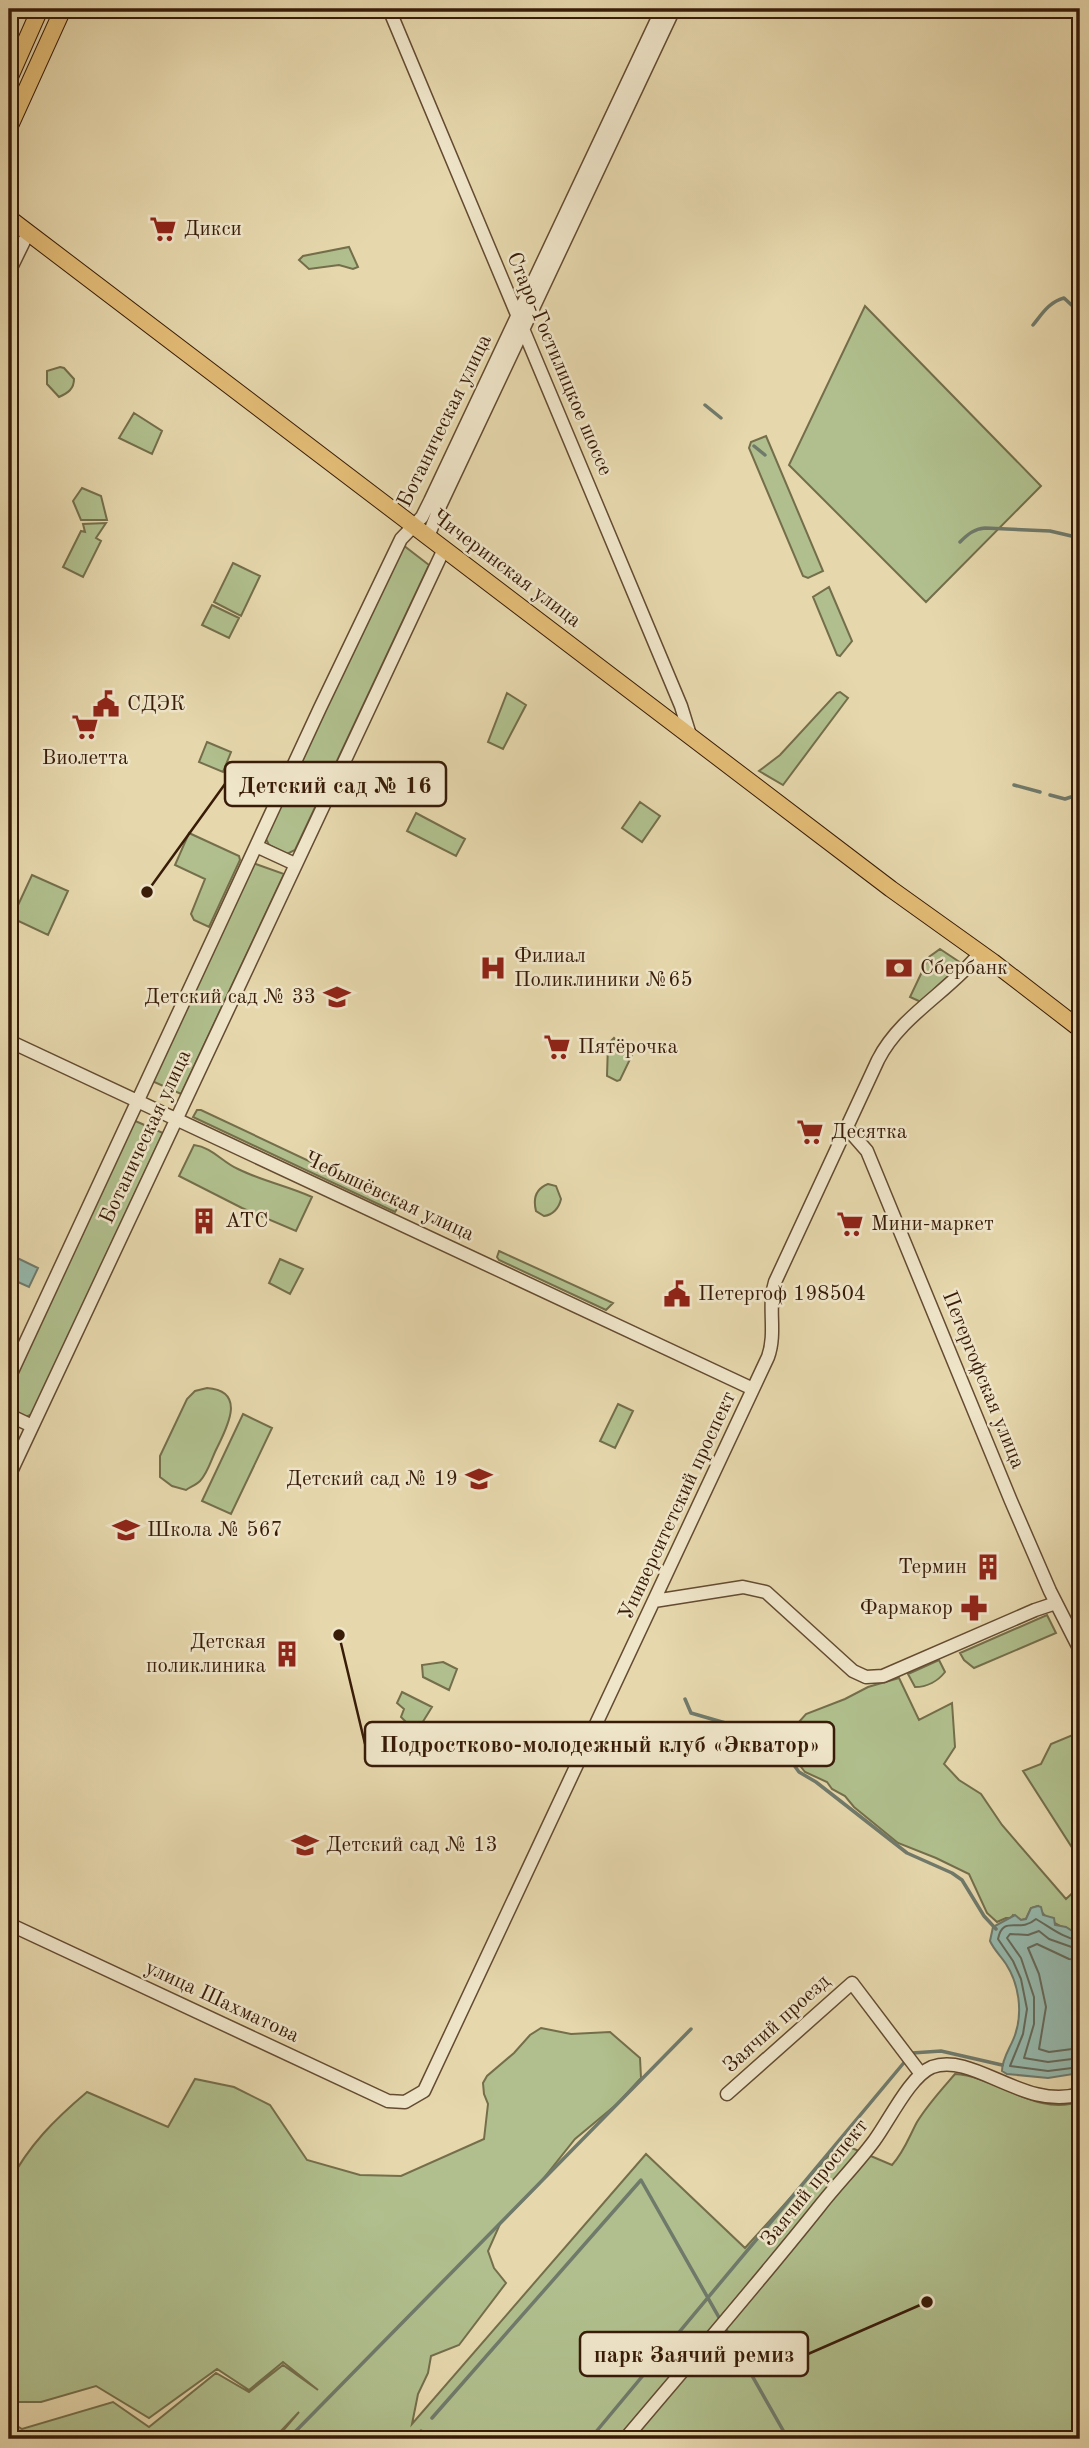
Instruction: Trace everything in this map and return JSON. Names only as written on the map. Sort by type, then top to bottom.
[{"type":"main road","points":[[9,79],[40,9]]},
{"type":"main road","points":[[9,128],[62,9]]},
{"type":"main road","name":"Чичеринская улица","points":[[9,218],[891,890],[1080,1029]]},
{"type":"street","name":"Старо-Гостилицкое шоссе","points":[[390,9],[681,706],[690,735]]},
{"type":"street","name":"Ботаническая улица","points":[[9,1378],[401,539],[422,517],[430,501],[662,9]]},
{"type":"street","name":"Ботаническая улица","points":[[428,537],[440,506],[674,9]]},
{"type":"street","points":[[9,272],[28,233]]},
{"type":"street","name":"Ботаническая улица","points":[[9,1476],[444,549]]},
{"type":"street","points":[[256,846],[295,864]]},
{"type":"street","name":"Университетский проспект","points":[[420,2095],[433,2075],[753,1389],[771,1347],[771,1302],[775,1282],[886,1044],[980,953]]},
{"type":"street","name":"Чебышёвская улица","points":[[9,1041],[753,1389]]},
{"type":"street","name":"Петергофская улица","points":[[846,1128],[867,1151],[1056,1603],[1080,1650]]},
{"type":"street","points":[[9,1415],[32,1426]]},
{"type":"street","points":[[654,1601],[743,1587],[766,1592],[853,1671],[871,1677],[883,1676],[1056,1603]]},
{"type":"street","name":"улица Шахматова","points":[[9,1924],[388,2101],[405,2102],[420,2095]]},
{"type":"street","name":"Заячий проезд","points":[[727,2094],[852,1983],[921,2074]]},
{"type":"street","points":[[921,2074],[938,2066],[951,2066],[974,2071],[1042,2097],[1057,2098],[1080,2094]]},
{"type":"street","name":"Заячий проспект","points":[[625,2439],[870,2147],[921,2074]]},
{"type":"green space","points":[[349,247],[358,267],[353,269],[339,265],[309,269],[299,260],[303,256]]},
{"type":"green space","points":[[865,306],[1041,486],[926,602],[789,465]]},
{"type":"green space","points":[[60,367],[74,379],[70,390],[59,397],[47,384],[47,371]]},
{"type":"green space","points":[[134,413],[162,431],[152,454],[119,438]]},
{"type":"green space","points":[[766,436],[823,571],[808,578],[803,576],[749,448],[751,442]]},
{"type":"green space","points":[[82,488],[101,496],[107,520],[81,520],[73,501]]},
{"type":"green space","points":[[106,523],[96,538],[101,541],[83,577],[63,567],[81,531],[85,532],[83,524]]},
{"type":"green space","points":[[403,545],[429,565],[295,850],[287,854],[269,845],[265,837]]},
{"type":"green space","points":[[233,563],[260,576],[241,616],[214,602]]},
{"type":"green space","points":[[829,587],[852,641],[840,656],[837,655],[813,597]]},
{"type":"green space","points":[[212,605],[239,618],[229,638],[202,625]]},
{"type":"green space","points":[[840,692],[848,698],[783,785],[759,771],[780,755]]},
{"type":"green space","points":[[507,693],[526,705],[503,749],[488,742]]},
{"type":"green space","points":[[207,742],[231,752],[223,772],[199,762]]},
{"type":"green space","points":[[640,802],[660,816],[642,842],[622,828]]},
{"type":"green space","points":[[416,813],[465,839],[456,856],[407,831]]},
{"type":"green space","points":[[189,833],[239,856],[240,860],[209,927],[194,920],[191,914],[205,879],[175,865]]},
{"type":"green space","points":[[253,863],[284,874],[181,1094],[152,1081]]},
{"type":"green space","points":[[32,875],[68,891],[48,935],[12,918]]},
{"type":"green space","points":[[940,949],[961,963],[921,1002],[910,997],[929,957]]},
{"type":"green space","points":[[614,1038],[632,1055],[617,1081],[607,1076],[608,1044]]},
{"type":"green space","points":[[197,1110],[400,1204],[395,1212],[193,1117]]},
{"type":"green space","points":[[133,1120],[163,1133],[32,1414],[26,1417],[9,1410],[9,1389]]},
{"type":"green space","points":[[194,1145],[247,1173],[312,1197],[296,1231],[242,1208],[179,1176]]},
{"type":"green space","points":[[548,1184],[556,1186],[561,1199],[555,1210],[544,1216],[536,1211],[535,1199],[540,1189]]},
{"type":"green space","points":[[499,1251],[613,1303],[606,1310],[499,1260]]},
{"type":"green space","points":[[280,1259],[303,1269],[290,1294],[269,1283]]},
{"type":"green space","points":[[207,1388],[227,1396],[231,1404],[228,1423],[205,1475],[186,1490],[172,1486],[160,1477],[160,1456],[187,1399],[195,1391]]},
{"type":"green space","points":[[618,1404],[633,1411],[615,1448],[600,1441]]},
{"type":"green space","points":[[243,1414],[272,1428],[231,1514],[202,1501]]},
{"type":"green space","points":[[1047,1615],[1056,1633],[974,1668],[960,1653]]},
{"type":"green space","points":[[939,1660],[945,1672],[928,1685],[915,1687],[908,1674]]},
{"type":"green space","points":[[443,1662],[457,1669],[449,1690],[423,1677],[422,1665]]},
{"type":"green space","points":[[899,1678],[919,1720],[952,1703],[955,1747],[944,1764],[959,1780],[981,1794],[1002,1825],[1066,1899],[1080,1886],[1080,1936],[1051,1921],[1038,1906],[1031,1908],[1026,1919],[1021,1920],[1013,1915],[997,1922],[987,1913],[969,1874],[898,1843],[827,1782],[805,1772],[791,1754],[793,1735],[806,1714],[868,1687]]},
{"type":"green space","points":[[402,1692],[432,1707],[419,1728],[401,1717],[404,1709],[397,1703]]},
{"type":"green space","points":[[1080,1732],[1080,1860],[1023,1771],[1041,1764],[1051,1744]]},
{"type":"green space","points":[[541,2028],[571,2034],[610,2032],[640,2058],[641,2078],[617,2104],[575,2139],[539,2184],[500,2224],[488,2251],[494,2268],[506,2283],[459,2345],[431,2356],[428,2373],[418,2394],[412,2424],[646,2154],[745,2248],[840,2143],[892,2165],[921,2115],[955,2074],[986,2081],[1049,2104],[1064,2105],[1080,2101],[1080,2439],[288,2439],[281,2433],[299,2412],[279,2433],[285,2439],[9,2439],[9,2421],[22,2429],[113,2402],[149,2427],[216,2373],[249,2392],[283,2365],[318,2390],[283,2362],[249,2390],[217,2369],[149,2418],[96,2386],[41,2402],[9,2402],[9,2183],[43,2134],[87,2092],[168,2127],[195,2079],[234,2087],[270,2105],[307,2160],[360,2175],[401,2176],[484,2139],[488,2104],[483,2083],[530,2035]]},
{"type":"water","points":[[9,1254],[38,1268],[29,1287],[9,1278]]},
{"type":"water","points":[[1041,1907],[1043,1915],[1054,1918],[1055,1925],[1066,1927],[1080,1936],[1080,2073],[1048,2078],[1007,2074],[1002,2071],[1019,2017],[1018,1998],[1014,1980],[990,1941],[993,1927],[1015,1915],[1021,1920],[1026,1919],[1031,1908]]},
{"type":"waterway","points":[[1033,325],[1050,305],[1064,298],[1080,313]]},
{"type":"waterway","points":[[705,405],[721,418]]},
{"type":"waterway","points":[[754,446],[765,455]]},
{"type":"waterway","points":[[960,542],[971,532],[985,528],[1050,531],[1080,538]]},
{"type":"waterway","points":[[1014,785],[1040,792]]},
{"type":"waterway","points":[[1050,795],[1065,799],[1080,794]]},
{"type":"waterway","points":[[685,1699],[691,1713],[760,1733],[784,1734],[789,1744],[791,1761],[799,1772],[816,1782],[907,1853],[962,1880],[984,1916],[996,1929]]},
{"type":"waterway","points":[[288,2439],[691,2029]]},
{"type":"waterway","points":[[590,2439],[912,2053],[941,2051],[1002,2065]]},
{"type":"waterway","points":[[432,2418],[641,2180],[788,2439]]},
{"type":"waterway","points":[[413,2439],[421,2431]]},
{"type":"place","name":"Дикси","points":[[163,229]]},
{"type":"place","name":"СДЭК","points":[[106,704]]},
{"type":"place","name":"Виолетта","points":[[85,727]]},
{"type":"place","name":"Детский сад № 16","points":[[147,892]]},
{"type":"place","name":"Филиал Поликлиники №65","points":[[493,968]]},
{"type":"place","name":"Сбербанк","points":[[899,968]]},
{"type":"place","name":"Детский сад № 33","points":[[337,997]]},
{"type":"place","name":"Пятёрочка","points":[[557,1047]]},
{"type":"place","name":"Десятка","points":[[810,1132]]},
{"type":"place","name":"АТС","points":[[204,1221]]},
{"type":"place","name":"Мини-маркет","points":[[850,1224]]},
{"type":"place","name":"Петергоф 198504","points":[[677,1294]]},
{"type":"place","name":"Детский сад № 19","points":[[479,1479]]},
{"type":"place","name":"Школа № 567","points":[[126,1530]]},
{"type":"place","name":"Термин","points":[[988,1567]]},
{"type":"place","name":"Фармакор","points":[[974,1608]]},
{"type":"place","name":"Подростково-молодежный клуб «Экватор»","points":[[339,1635]]},
{"type":"place","name":"Детская поликлиника","points":[[287,1654]]},
{"type":"place","name":"Детский сад № 13","points":[[305,1845]]},
{"type":"place","name":"парк Заячий ремиз","points":[[927,2302]]}]
